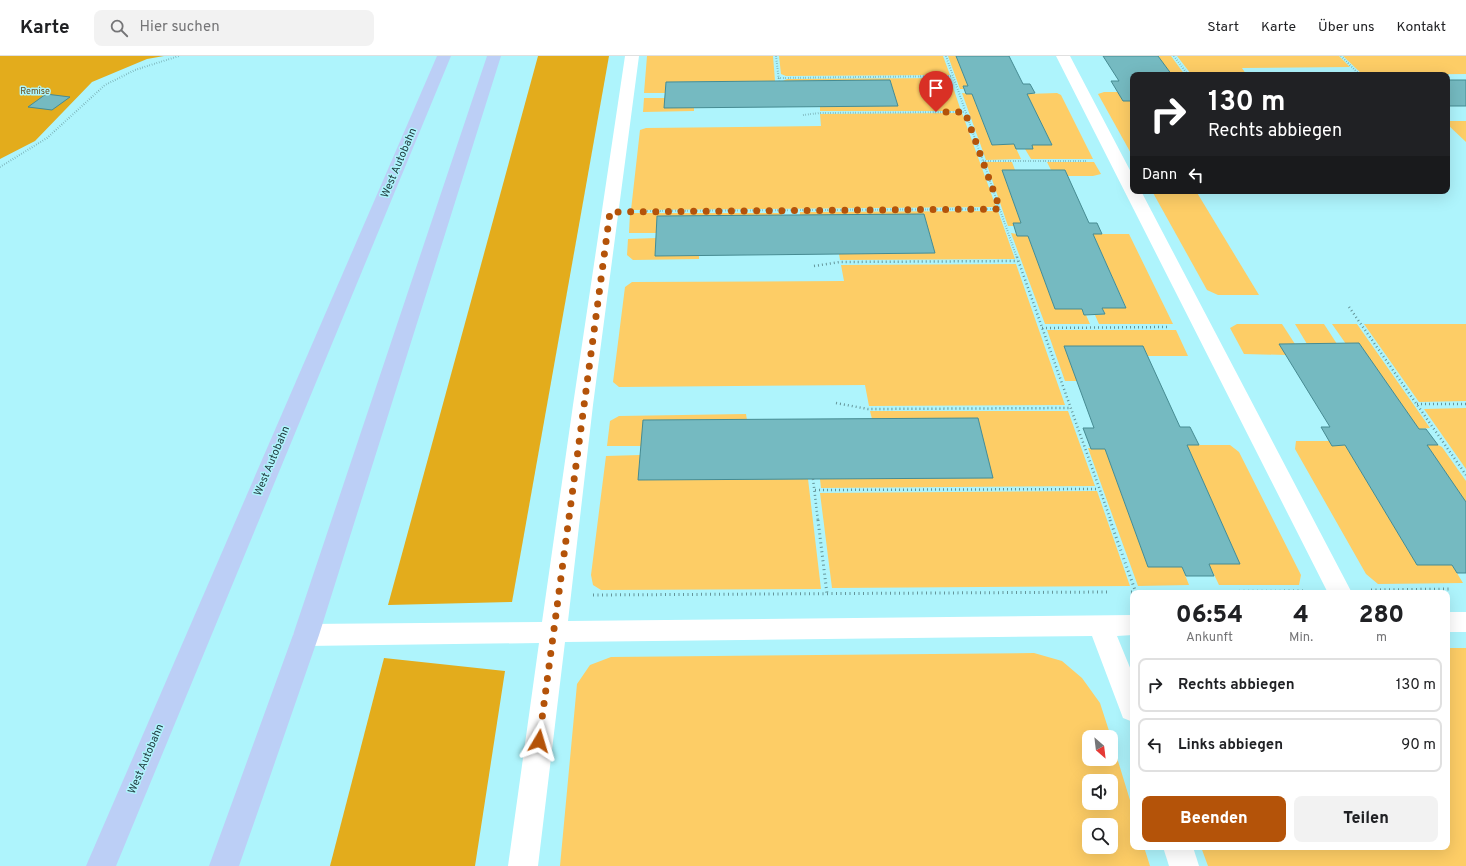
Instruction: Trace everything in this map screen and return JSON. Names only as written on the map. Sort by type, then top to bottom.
[{"type":"highway","name":"West Autobahn","points":[[101,866],[444,56]]},
{"type":"highway","points":[[224,866],[306,635],[494,56]]},
{"type":"lane","points":[[523,866],[553,631],[632,56]]},
{"type":"lane","points":[[1063,56],[1130,186]]},
{"type":"lane","points":[[1134,194],[1338,590]]},
{"type":"lane","points":[[1450,622],[1466,622]]},
{"type":"lane","points":[[306,635],[1130,625]]},
{"type":"lane","points":[[1101,626],[1130,702]]},
{"type":"lane","points":[[1179,850],[1184,866]]},
{"type":"path","points":[[0,167],[47,138],[105,85],[135,70],[179,56]]},
{"type":"path","points":[[776,56],[779,81]]},
{"type":"path","points":[[946,56],[1135,590]]},
{"type":"path","points":[[1174,56],[1186,72]]},
{"type":"path","points":[[1341,56],[1357,72]]},
{"type":"path","points":[[778,78],[953,76]]},
{"type":"path","points":[[803,115],[820,113],[965,112]]},
{"type":"path","points":[[983,161],[1117,160]]},
{"type":"path","points":[[610,212],[1000,209]]},
{"type":"path","points":[[814,266],[840,262],[1018,261]]},
{"type":"path","points":[[1349,307],[1466,475]]},
{"type":"path","points":[[1042,328],[1202,327]]},
{"type":"path","points":[[836,403],[868,409],[1070,408]]},
{"type":"path","points":[[1416,404],[1466,404]]},
{"type":"path","points":[[813,479],[831,628]]},
{"type":"path","points":[[815,490],[1099,488]]},
{"type":"path","points":[[1418,590],[1458,589]]},
{"type":"path","points":[[558,595],[1112,592]]},
{"type":"shaded area","points":[[647,56],[773,56],[775,81],[666,82],[665,93],[644,93]]},
{"type":"shaded area","points":[[779,56],[943,56],[950,75],[786,76],[781,74]]},
{"type":"shaded area","points":[[948,56],[956,56],[968,86],[963,86],[964,89],[960,89]]},
{"type":"shaded area","points":[[1158,56],[1171,56],[1183,72],[1170,72]]},
{"type":"shaded area","points":[[1177,56],[1339,56],[1350,67],[1242,68],[1245,72],[1189,72]]},
{"type":"shaded area","points":[[1343,56],[1466,56],[1466,74],[1450,74],[1450,72],[1360,72]]},
{"type":"shaded area","points":[[950,78],[961,111],[820,111],[820,106],[897,105],[890,80],[783,81],[787,79]]},
{"type":"shaded area","points":[[1104,92],[1118,92],[1130,100],[1130,152],[1098,94]]},
{"type":"shaded area","points":[[962,93],[972,94],[992,145],[1014,144],[1021,159],[986,160]]},
{"type":"shaded area","points":[[1057,93],[1061,95],[1093,159],[1031,159],[1025,149],[1033,149],[1032,145],[1052,145],[1027,94]]},
{"type":"shaded area","points":[[644,98],[665,98],[694,108],[694,111],[643,112]]},
{"type":"shaded area","points":[[962,113],[996,207],[631,210],[640,130],[646,128],[821,126],[820,114]]},
{"type":"shaded area","points":[[1450,121],[1466,121],[1466,142],[1450,127]]},
{"type":"shaded area","points":[[986,162],[1012,162],[1015,170],[1002,170],[1021,223],[1013,223],[1014,226],[1008,226]]},
{"type":"shaded area","points":[[1047,162],[1094,162],[1101,174],[1093,176],[1068,176],[1065,170],[1051,170]]},
{"type":"shaded area","points":[[1154,194],[1198,194],[1259,295],[1218,295],[1207,290]]},
{"type":"shaded area","points":[[998,211],[1015,259],[840,260],[839,254],[935,253],[924,215],[800,215],[800,212]]},
{"type":"shaded area","points":[[630,213],[781,213],[782,216],[656,233],[629,233]]},
{"type":"shaded area","points":[[1011,233],[1028,236],[1055,309],[1082,309],[1090,324],[1045,324]]},
{"type":"shaded area","points":[[1093,234],[1129,234],[1173,324],[1099,324],[1095,315],[1105,314],[1102,308],[1126,307]]},
{"type":"shaded area","points":[[656,238],[655,256],[699,255],[699,259],[633,260],[627,255],[628,239]]},
{"type":"shaded area","points":[[1016,264],[1065,405],[869,406],[865,385],[619,387],[613,382],[625,287],[632,282],[844,281],[841,265]]},
{"type":"shaded area","points":[[1237,324],[1282,324],[1295,344],[1286,355],[1244,354],[1230,328]]},
{"type":"shaded area","points":[[1295,324],[1324,324],[1337,344],[1307,344]]},
{"type":"shaded area","points":[[1332,324],[1357,324],[1430,428],[1419,429],[1359,343],[1346,344]]},
{"type":"shaded area","points":[[1364,324],[1466,324],[1466,401],[1419,402]]},
{"type":"shaded area","points":[[1047,330],[1176,330],[1188,356],[1148,356],[1143,346],[1064,346],[1077,381],[1065,381]]},
{"type":"shaded area","points":[[1466,408],[1466,469],[1424,409]]},
{"type":"shaded area","points":[[870,411],[1068,411],[1095,486],[821,488],[820,479],[993,478],[978,418],[872,419]]},
{"type":"shaded area","points":[[746,414],[747,420],[641,446],[607,446],[610,421],[619,416]]},
{"type":"shaded area","points":[[1296,441],[1330,441],[1332,446],[1345,445],[1417,565],[1452,565],[1463,583],[1378,584],[1366,574],[1295,449]]},
{"type":"shaded area","points":[[1187,445],[1230,445],[1239,452],[1301,575],[1299,585],[1219,585],[1209,564],[1240,564]]},
{"type":"shaded area","points":[[1427,445],[1438,445],[1442,447],[1466,481],[1466,502]]},
{"type":"shaded area","points":[[1088,448],[1105,449],[1148,567],[1182,567],[1189,585],[1138,586]]},
{"type":"shaded area","points":[[640,455],[639,480],[808,479],[821,589],[601,590],[593,585],[591,575],[606,456]]},
{"type":"shaded area","points":[[1097,491],[1130,586],[832,588],[820,493]]},
{"type":"shaded area","points":[[1450,648],[1466,648],[1466,866],[1208,866],[1202,850],[1450,850]]},
{"type":"shaded area","points":[[1034,653],[1062,661],[1082,678],[1100,703],[1109,730],[1082,730],[1082,766],[1118,766],[1118,761],[1130,800],[1130,850],[1145,850],[1150,866],[560,866],[577,684],[590,665],[611,657]]},
{"type":"green space","name":"Remise","points":[[0,56],[164,56],[147,59],[92,82],[35,141],[0,159]]},
{"type":"green space","points":[[538,56],[609,56],[512,602],[388,605]]},
{"type":"green space","points":[[384,658],[505,671],[475,866],[330,866]]},
{"type":"building","points":[[956,56],[1009,56],[1023,84],[1030,84],[1035,93],[1027,94],[1052,145],[1032,145],[1033,149],[1016,149],[1014,144],[992,145],[972,94],[966,94],[963,86],[968,86]]},
{"type":"building","points":[[1103,56],[1158,56],[1170,72],[1130,72],[1130,101],[1123,101],[1111,81],[1119,81]]},
{"type":"building","points":[[890,80],[898,106],[664,108],[666,82]]},
{"type":"building","points":[[1450,80],[1466,80],[1466,106],[1450,106]]},
{"type":"building","points":[[46,94],[70,97],[52,110],[28,107]]},
{"type":"building","points":[[1002,170],[1065,170],[1089,223],[1097,223],[1102,234],[1093,234],[1126,308],[1102,308],[1105,314],[1084,315],[1082,309],[1055,309],[1028,236],[1017,236],[1013,223],[1021,223]]},
{"type":"building","points":[[924,214],[935,253],[655,256],[657,216]]},
{"type":"building","points":[[1359,343],[1419,429],[1426,429],[1438,445],[1427,445],[1466,502],[1466,573],[1457,573],[1452,565],[1417,565],[1345,445],[1332,446],[1321,427],[1330,427],[1279,344]]},
{"type":"building","points":[[1064,346],[1143,346],[1180,427],[1190,427],[1199,445],[1187,445],[1240,564],[1209,564],[1214,576],[1186,576],[1182,567],[1148,567],[1105,449],[1091,449],[1083,428],[1094,428]]},
{"type":"building","points":[[978,418],[993,478],[638,480],[643,420]]},
{"type":"route","points":[[539,741],[610,212],[1000,209],[965,112],[936,112]]}]
